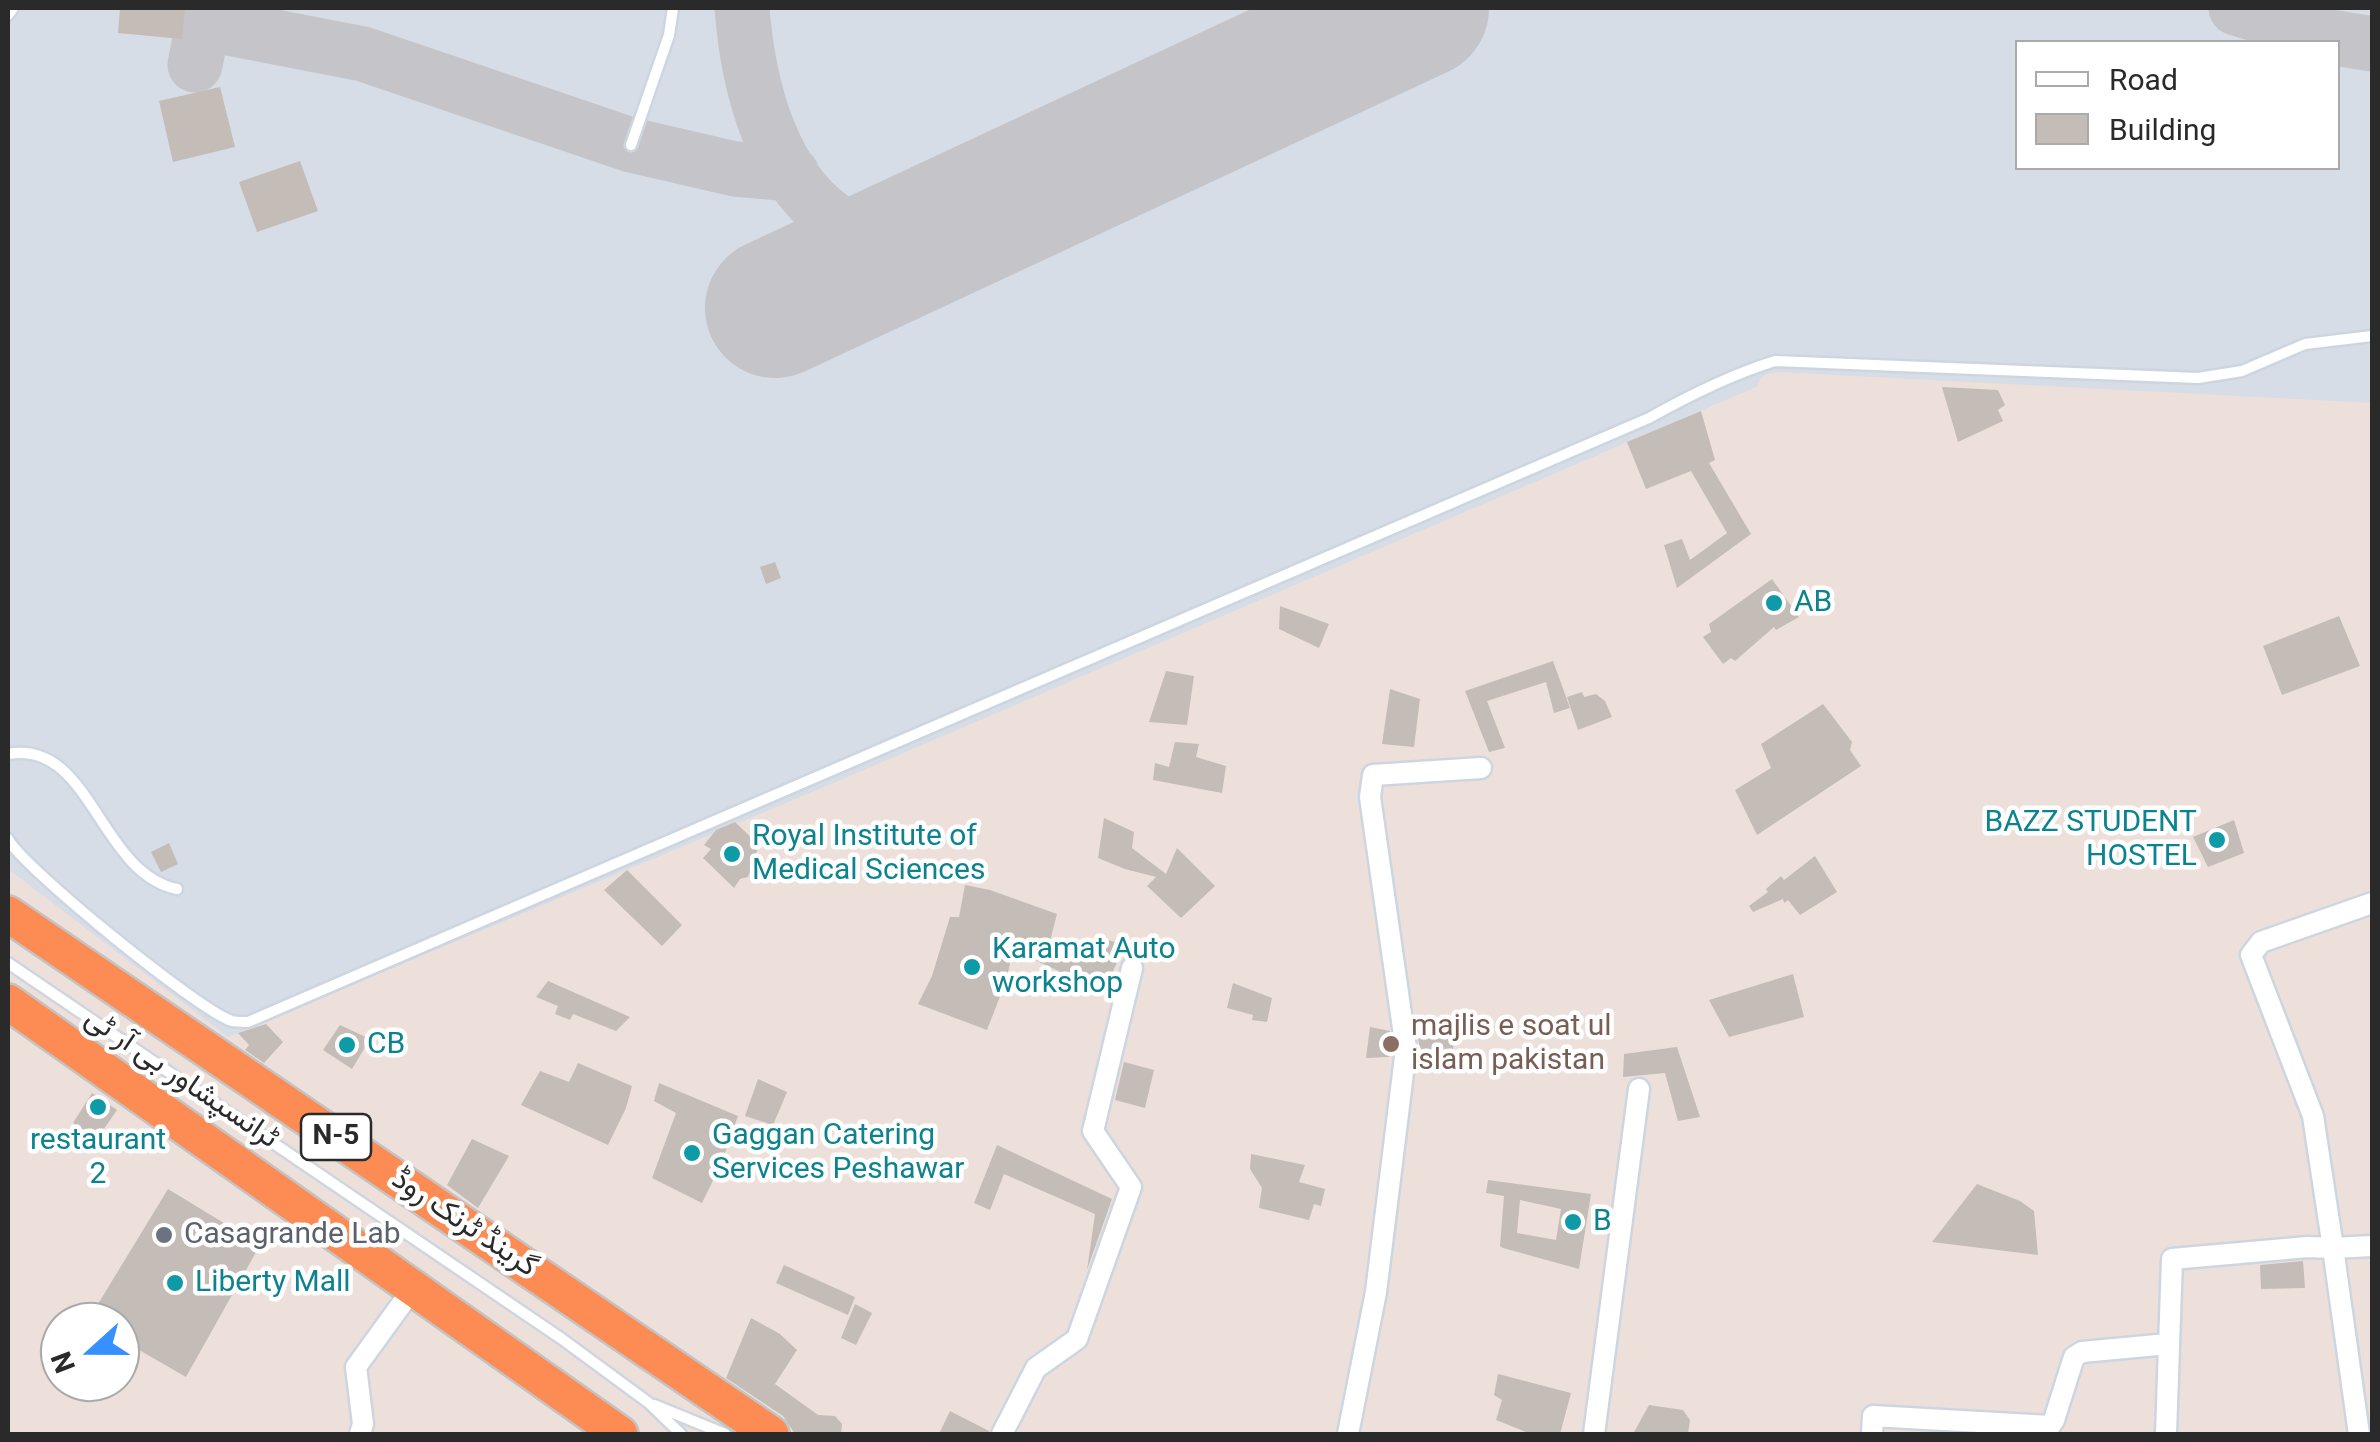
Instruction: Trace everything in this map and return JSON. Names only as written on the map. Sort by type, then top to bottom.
[{"type":"highway","name":"گرینڈ ٹرنک روڈ","points":[[8,914],[770,1434]]},
{"type":"highway","name":"N-5","points":[[8,1002],[620,1434]]},
{"type":"street","points":[[1348,1434],[1376,1292],[1406,1049],[1370,798],[1373,775],[1481,768]]},
{"type":"street","points":[[2359,1434],[2313,1116],[2251,955],[2261,942],[2372,904]]},
{"type":"street","points":[[1002,1434],[1036,1368],[1077,1339],[1131,1188],[1093,1131],[1132,968]]},
{"type":"street","points":[[8,1016],[254,1173]]},
{"type":"street","points":[[1594,1434],[1639,1089]]},
{"type":"street","points":[[2166,1434],[2172,1259],[2308,1247],[2372,1246]]},
{"type":"street","points":[[360,1434],[363,1424],[356,1367],[414,1287]]},
{"type":"street","points":[[1872,1434],[1873,1416],[2050,1426],[2074,1357],[2082,1352],[2168,1344]]},
{"type":"lane","points":[[8,15],[13,8]]},
{"type":"lane","points":[[631,145],[670,35],[673,8]]},
{"type":"lane","points":[[8,840],[14,852],[58,892],[202,1002],[234,1022],[248,1022],[1649,418],[1746,370],[1775,361],[2198,378],[2242,371],[2305,344],[2372,336]]},
{"type":"lane","points":[[8,754],[23,752],[64,768],[132,865],[150,879],[177,889]]},
{"type":"lane","name":"ٹرانسپشاور بی آر ٹی","points":[[8,963],[649,1403],[681,1434]]},
{"type":"lane","name":"ٹرانسپشاور بی آر ٹی","points":[[649,1403],[725,1434]]},
{"type":"shaded area","points":[[8,8],[2372,8],[2372,403],[1777,372],[1764,375],[1756,387],[829,785],[228,1037],[8,869]]},
{"type":"building","points":[[120,8],[185,8],[182,39],[118,33]]},
{"type":"building","points":[[220,87],[235,147],[173,162],[159,101]]},
{"type":"building","points":[[300,161],[318,211],[257,232],[239,182]]},
{"type":"building","points":[[1942,387],[1998,390],[2005,405],[1998,410],[2003,421],[1958,442]]},
{"type":"building","points":[[1701,411],[1715,460],[1709,463],[1751,534],[1677,588],[1664,545],[1682,539],[1690,560],[1727,533],[1691,471],[1646,489],[1627,442]]},
{"type":"building","points":[[775,562],[781,578],[766,584],[760,567]]},
{"type":"building","points":[[1772,579],[1799,617],[1776,630],[1774,627],[1735,661],[1731,658],[1723,664],[1703,637],[1711,632],[1709,624]]},
{"type":"building","points":[[1280,606],[1329,624],[1319,648],[1279,629]]},
{"type":"building","points":[[2339,616],[2360,666],[2282,695],[2263,646]]},
{"type":"building","points":[[1553,661],[1570,708],[1554,713],[1546,682],[1487,701],[1505,748],[1489,752],[1465,691]]},
{"type":"building","points":[[1166,671],[1194,676],[1187,725],[1149,722]]},
{"type":"building","points":[[1390,689],[1420,699],[1414,747],[1382,744]]},
{"type":"building","points":[[1582,692],[1584,697],[1596,694],[1605,701],[1612,717],[1578,730],[1567,697]]},
{"type":"building","points":[[1823,704],[1852,742],[1850,750],[1861,766],[1757,835],[1735,790],[1771,768],[1761,744]]},
{"type":"building","points":[[1175,742],[1199,744],[1196,757],[1226,766],[1222,793],[1153,780],[1155,763],[1169,767]]},
{"type":"building","points":[[1104,818],[1134,832],[1132,848],[1166,874],[1177,848],[1215,886],[1181,918],[1147,886],[1156,877],[1098,858]]},
{"type":"building","name":"BAZZ STUDENT HOSTEL","points":[[2234,820],[2244,853],[2208,867],[2193,837]]},
{"type":"building","name":"Royal Institute of Medical Sciences","points":[[735,822],[759,845],[748,877],[740,879],[734,888],[703,858],[711,849],[704,845],[716,830]]},
{"type":"building","points":[[169,843],[178,864],[161,872],[151,852]]},
{"type":"building","points":[[1815,856],[1837,892],[1800,915],[1783,899],[1753,912],[1749,906],[1768,892],[1766,889]]},
{"type":"building","points":[[627,870],[682,925],[662,946],[604,890]]},
{"type":"building","name":"Karamat Auto workshop","points":[[965,885],[1057,914],[1049,945],[1086,962],[1097,938],[1125,944],[1104,992],[1013,950],[987,1030],[918,1004],[932,976],[950,917],[959,917]]},
{"type":"building","points":[[1793,974],[1804,1017],[1729,1037],[1709,1000]]},
{"type":"building","points":[[548,981],[630,1017],[616,1031],[573,1014],[570,1020],[555,1014],[558,1006],[536,997]]},
{"type":"building","points":[[1233,983],[1272,998],[1267,1022],[1252,1020],[1253,1015],[1227,1008]]},
{"type":"building","points":[[1416,1023],[1460,1024],[1452,1052],[1420,1050]]},
{"type":"building","points":[[266,1024],[283,1042],[264,1063],[245,1050],[249,1045],[238,1033]]},
{"type":"building","name":"CB","points":[[340,1025],[370,1039],[352,1069],[323,1050]]},
{"type":"building","points":[[1370,1027],[1390,1031],[1389,1057],[1366,1058]]},
{"type":"building","points":[[1677,1047],[1700,1117],[1678,1121],[1665,1073],[1623,1077],[1624,1054]]},
{"type":"building","points":[[1124,1062],[1154,1070],[1145,1108],[1115,1100]]},
{"type":"building","points":[[578,1063],[632,1086],[608,1145],[521,1105],[540,1071],[569,1082]]},
{"type":"building","points":[[758,1079],[787,1092],[773,1125],[745,1116]]},
{"type":"building","name":"Gaggan Catering Services Peshawar","points":[[659,1083],[738,1116],[702,1203],[652,1178],[676,1113],[654,1101]]},
{"type":"building","name":"restaurant 2","points":[[92,1093],[117,1110],[97,1139],[73,1123]]},
{"type":"building","points":[[472,1139],[509,1156],[478,1208],[447,1185]]},
{"type":"building","points":[[997,1145],[1112,1199],[1087,1270],[1095,1214],[1004,1174],[990,1210],[974,1203]]},
{"type":"building","points":[[1251,1154],[1305,1165],[1299,1182],[1325,1189],[1321,1206],[1314,1204],[1309,1220],[1259,1208],[1262,1188],[1250,1169]]},
{"type":"building","name":"B","points":[[1488,1180],[1591,1194],[1579,1269],[1500,1246],[1504,1196],[1486,1193]],"holes":[[[1520,1200],[1561,1209],[1556,1240],[1517,1233]]]},
{"type":"building","points":[[1977,1184],[2020,1201],[2034,1211],[2038,1255],[1932,1242]]},
{"type":"building","name":"Liberty Mall","points":[[168,1189],[260,1245],[186,1377],[140,1351],[140,1302],[99,1302]]},
{"type":"building","points":[[2303,1261],[2305,1288],[2261,1289],[2260,1265]]},
{"type":"building","points":[[784,1265],[855,1297],[848,1315],[776,1283]]},
{"type":"building","points":[[855,1304],[872,1313],[856,1345],[841,1338]]},
{"type":"building","points":[[751,1318],[780,1334],[797,1350],[775,1384],[818,1415],[835,1416],[842,1424],[841,1434],[795,1434],[783,1416],[726,1378]]},
{"type":"building","points":[[1498,1374],[1571,1393],[1560,1434],[1531,1434],[1496,1420],[1502,1400],[1494,1395]]},
{"type":"building","points":[[1649,1405],[1683,1410],[1690,1420],[1688,1434],[1633,1434]]},
{"type":"building","points":[[950,1411],[989,1431],[988,1434],[939,1434]]},
{"type":"taxiway","points":[[742,8],[758,101],[782,160],[799,186],[846,227],[877,242],[912,244]]},
{"type":"taxiway","points":[[2236,8],[2330,37],[2372,44]]},
{"type":"taxiway","points":[[195,65],[203,23],[363,54],[631,145],[735,169],[792,174]]},
{"type":"runway","points":[[775,308],[1419,8]]},
{"type":"place","name":"AB","points":[[1774,603]]},
{"type":"place","name":"BAZZ STUDENT HOSTEL","points":[[2217,840]]},
{"type":"place","name":"Royal Institute of Medical Sciences","points":[[732,854]]},
{"type":"place","name":"Karamat Auto workshop","points":[[972,967]]},
{"type":"place","name":"majlis e soat ul islam pakistan","points":[[1391,1044]]},
{"type":"place","name":"CB","points":[[347,1045]]},
{"type":"place","name":"restaurant 2","points":[[98,1107]]},
{"type":"place","name":"Gaggan Catering Services Peshawar","points":[[692,1153]]},
{"type":"place","name":"B","points":[[1573,1222]]},
{"type":"place","name":"Casagrande Lab","points":[[164,1235]]},
{"type":"place","name":"Liberty Mall","points":[[175,1283]]}]
